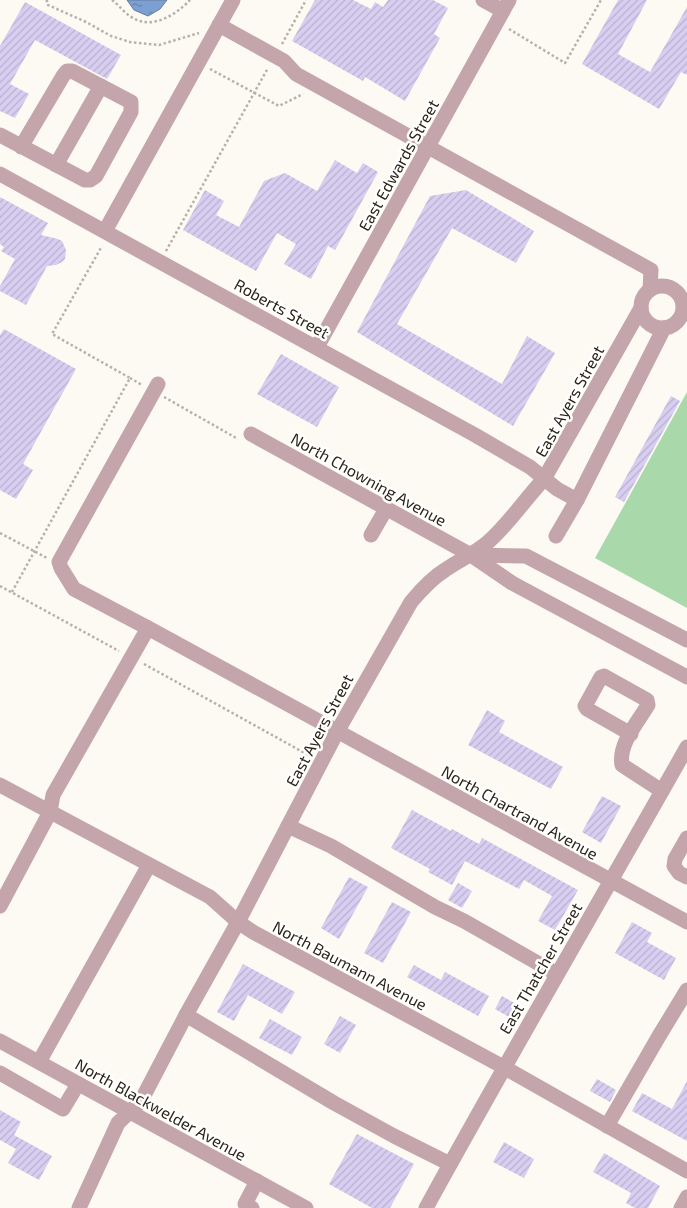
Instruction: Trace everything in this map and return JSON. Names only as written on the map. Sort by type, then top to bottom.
[{"type":"street","points":[[107,232],[233,0]]},
{"type":"street","points":[[482,0],[503,11]]},
{"type":"street","name":"East Edwards Street","points":[[317,348],[503,11]]},
{"type":"street","points":[[217,29],[284,61],[296,74],[647,268],[650,290]]},
{"type":"street","points":[[0,135],[85,180],[90,180],[96,176],[131,112],[131,102],[72,71],[67,71],[21,146]]},
{"type":"street","points":[[56,165],[101,86]]},
{"type":"street","name":"Roberts Street","points":[[0,174],[475,435],[530,467],[557,490],[577,500]]},
{"type":"street","points":[[664,286],[670,288],[680,297],[683,304],[681,317],[671,327],[664,328],[651,325],[646,321],[641,308],[645,295],[650,290],[664,286]]},
{"type":"street","name":"East Ayers Street","points":[[79,1208],[118,1124],[141,1101],[238,922],[337,732],[411,602],[427,584],[445,569],[471,555],[488,542],[508,522],[544,479],[641,308]]},
{"type":"street","points":[[556,536],[577,500],[664,328]]},
{"type":"street","name":"North Chartrand Avenue","points":[[158,384],[59,562],[74,589],[687,922]]},
{"type":"street","name":"North Chowning Avenue","points":[[251,434],[471,555],[512,583],[687,677]]},
{"type":"street","points":[[371,536],[386,509]]},
{"type":"street","name":"North Chowning Avenue","points":[[471,555],[526,556],[687,640]]},
{"type":"street","points":[[0,906],[50,812],[53,795],[148,628]]},
{"type":"street","points":[[631,734],[620,756],[622,765],[662,791]]},
{"type":"street","name":"East Thatcher Street","points":[[426,1208],[503,1067],[687,747]]},
{"type":"street","name":"North Baumann Avenue","points":[[0,785],[210,898],[253,932],[503,1067],[687,1171]]},
{"type":"street","points":[[288,826],[331,846],[426,902],[464,921],[558,974]]},
{"type":"street","points":[[687,838],[675,859],[674,866],[687,877]]},
{"type":"street","points":[[39,1062],[149,865]]},
{"type":"street","points":[[607,1126],[658,1036],[687,990]]},
{"type":"street","points":[[186,1015],[334,1103],[450,1164]]},
{"type":"street","name":"North Blackwelder Avenue","points":[[0,1041],[306,1208]]},
{"type":"street","points":[[0,1073],[63,1109],[78,1084]]},
{"type":"street","points":[[247,1207],[256,1181]]},
{"type":"street","points":[[681,1208],[687,1198]]},
{"type":"path","points":[[46,0],[48,5],[86,22],[111,36],[130,42],[158,45],[217,29]]},
{"type":"path","points":[[112,0],[131,18],[140,22],[150,22],[171,16],[190,0]]},
{"type":"path","points":[[161,261],[306,0]]},
{"type":"path","points":[[503,11],[565,63],[601,0]]},
{"type":"path","points":[[198,63],[279,106],[318,86]]},
{"type":"path","points":[[12,592],[130,378],[52,334],[107,232]]},
{"type":"green space","points":[[687,392],[687,608],[595,558]]},
{"type":"water","points":[[127,0],[167,0],[160,9],[148,16],[134,10]]},
{"type":"building","points":[[315,0],[353,0],[371,9],[375,2],[383,7],[388,0],[433,0],[448,8],[434,34],[440,38],[405,101],[365,77],[363,81],[292,41]]},
{"type":"building","points":[[618,0],[647,0],[618,54],[650,72],[687,7],[687,75],[681,72],[659,109],[582,64]]},
{"type":"building","points":[[25,2],[121,55],[107,79],[35,40],[10,84],[29,94],[15,118],[0,111],[0,46]]},
{"type":"building","points":[[335,160],[357,173],[363,163],[378,172],[335,250],[328,246],[311,279],[284,264],[296,244],[277,233],[256,271],[183,230],[205,190],[224,201],[216,215],[239,227],[264,181],[285,173],[317,191]]},
{"type":"building","points":[[466,190],[534,231],[516,263],[452,228],[397,324],[502,384],[527,336],[555,353],[513,426],[357,332],[430,196]]},
{"type":"building","points":[[0,197],[48,223],[41,235],[62,241],[66,250],[65,259],[62,262],[47,266],[26,305],[0,291],[0,286],[15,259],[1,251],[4,247],[0,244]]},
{"type":"building","points":[[4,329],[76,369],[23,464],[33,470],[16,499],[0,490],[0,335]]},
{"type":"building","points":[[281,354],[339,387],[317,427],[257,394]]},
{"type":"building","points":[[671,396],[680,401],[624,502],[615,497]]},
{"type":"building","points":[[487,710],[505,721],[499,732],[563,767],[551,789],[468,745]]},
{"type":"building","points":[[602,796],[621,806],[601,843],[582,832]]},
{"type":"building","points":[[412,810],[479,844],[482,838],[578,890],[555,930],[538,921],[552,896],[524,880],[519,889],[465,861],[452,885],[428,872],[430,869],[391,848]]},
{"type":"building","points":[[349,877],[368,887],[339,939],[321,928]]},
{"type":"building","points":[[458,883],[472,891],[462,908],[448,900]]},
{"type":"building","points":[[392,902],[411,912],[383,963],[364,953]]},
{"type":"building","points":[[632,922],[652,933],[647,942],[676,958],[664,980],[615,953]]},
{"type":"building","points":[[243,964],[295,992],[282,1014],[248,995],[234,1021],[217,1012]]},
{"type":"building","points":[[414,965],[441,980],[445,972],[489,996],[478,1016],[407,977]]},
{"type":"building","points":[[502,996],[518,1005],[511,1018],[495,1009]]},
{"type":"building","points":[[340,1016],[356,1025],[340,1053],[324,1044]]},
{"type":"building","points":[[270,1019],[302,1037],[292,1055],[259,1038]]},
{"type":"building","points":[[597,1079],[616,1090],[610,1102],[590,1091]]},
{"type":"building","points":[[687,1081],[687,1141],[632,1111],[642,1093],[672,1109]]},
{"type":"building","points":[[0,1110],[21,1122],[14,1135],[52,1156],[39,1180],[8,1163],[16,1149],[0,1140]]},
{"type":"building","points":[[357,1134],[414,1164],[390,1208],[372,1208],[329,1184]]},
{"type":"building","points":[[504,1142],[534,1159],[524,1178],[493,1162]]},
{"type":"building","points":[[604,1153],[660,1186],[648,1208],[635,1208],[626,1203],[631,1193],[593,1172]]}]
